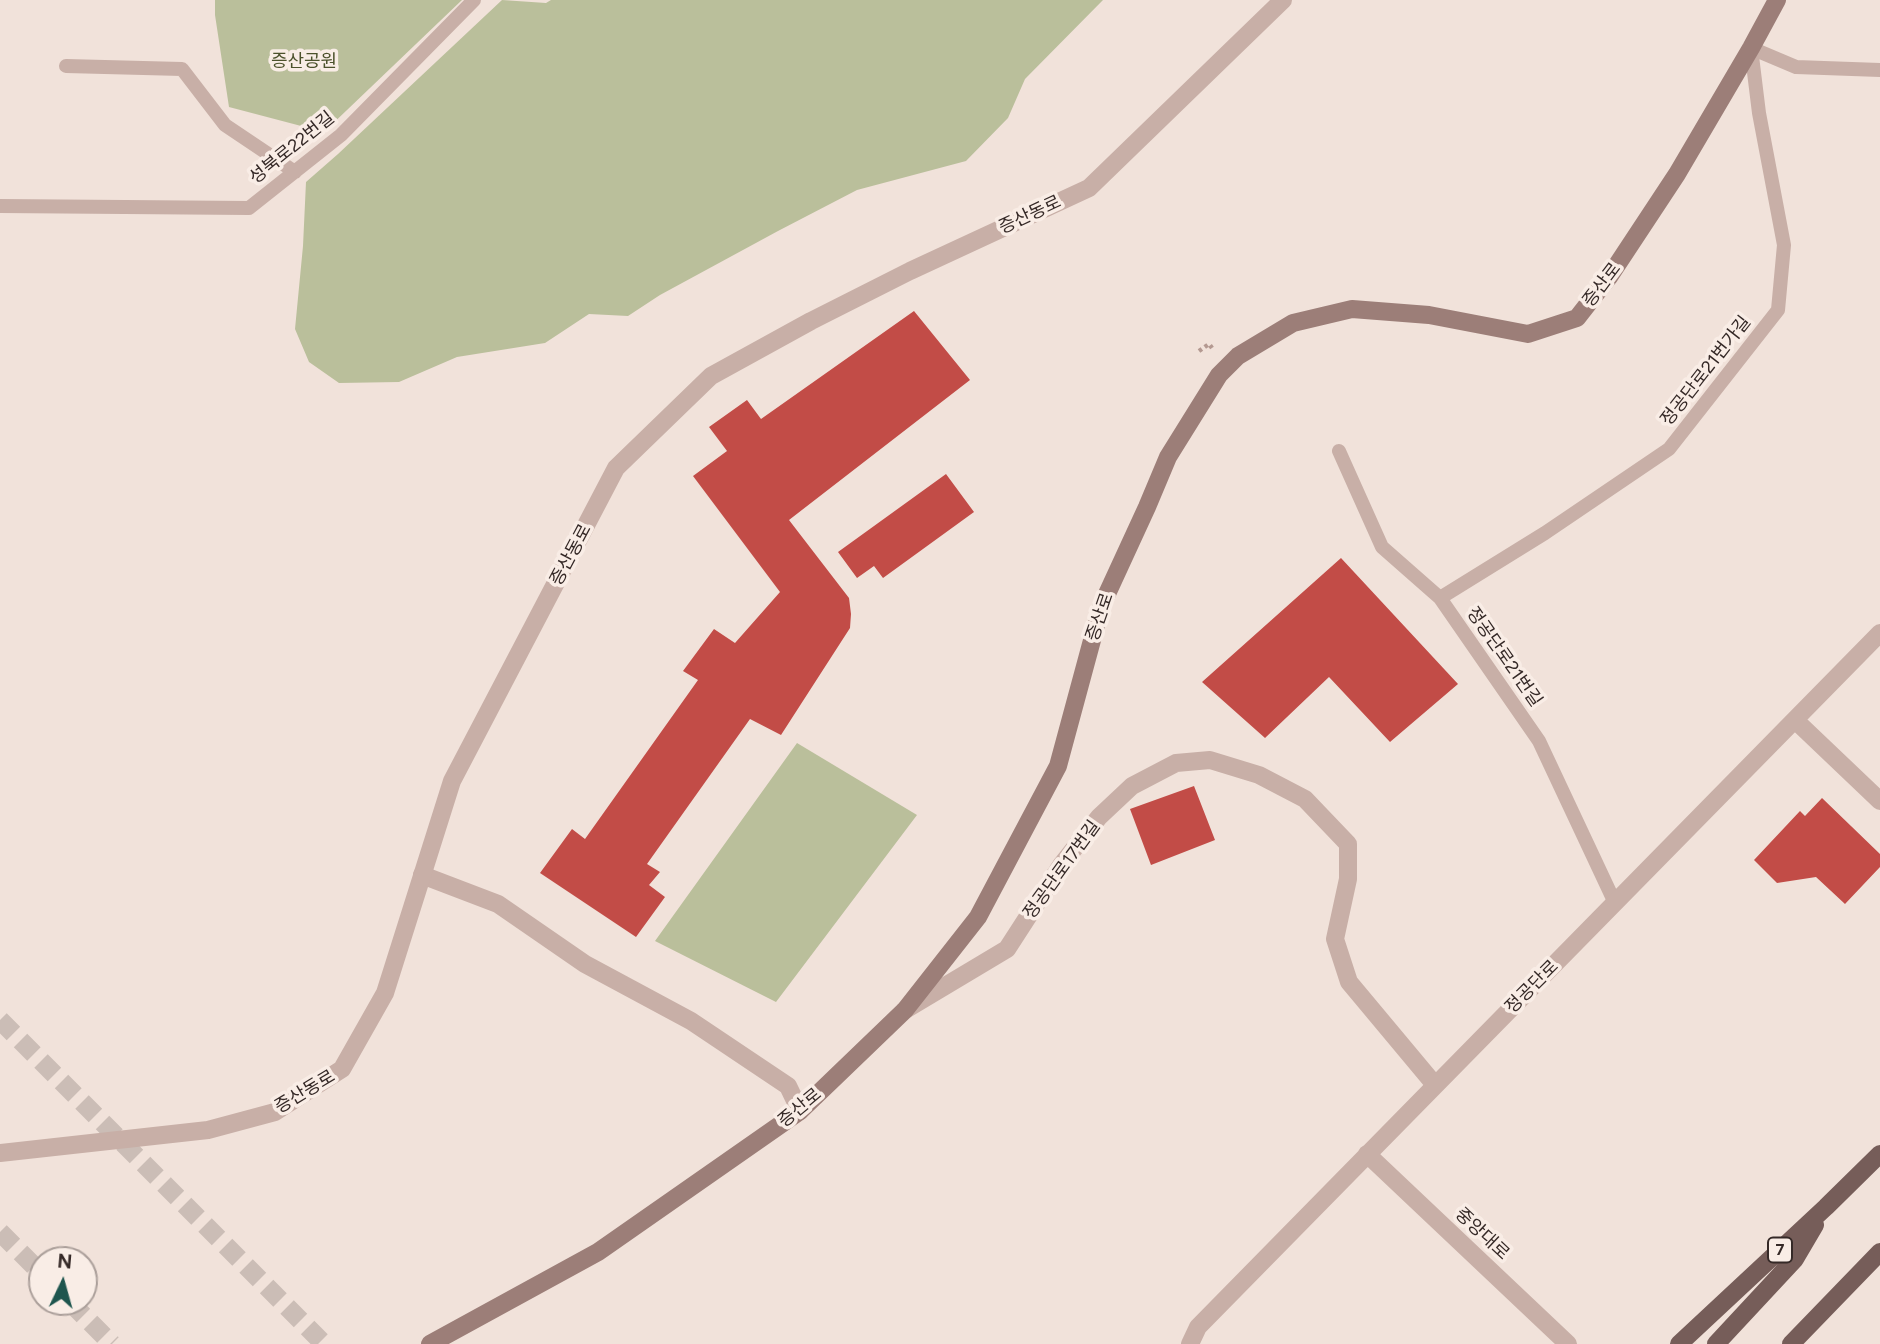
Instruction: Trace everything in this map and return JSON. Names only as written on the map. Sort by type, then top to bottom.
[{"type":"main road","name":"증산로","points":[[430,1344],[598,1252],[800,1111],[905,1010],[978,917],[1058,766],[1101,607],[1168,457],[1219,375],[1238,356],[1293,323],[1352,309],[1430,315],[1528,334],[1577,318],[1609,277],[1677,174],[1777,0]]},
{"type":"main road","name":"7","points":[[1679,1344],[1880,1154]]},
{"type":"main road","points":[[1716,1344],[1795,1259],[1826,1207]]},
{"type":"main road","points":[[1791,1344],[1880,1252]]},
{"type":"street","name":"증산동로","points":[[0,1153],[208,1130],[275,1112],[342,1069],[384,993],[452,781],[616,468],[711,376],[910,271],[1090,187],[1283,0]]},
{"type":"street","name":"정공단로","points":[[1190,1344],[1198,1327],[1880,633]]},
{"type":"street","points":[[1795,720],[1880,801]]},
{"type":"street","name":"정공단로17번길","points":[[905,1010],[1007,949],[1062,864],[1099,817],[1132,786],[1176,763],[1210,760],[1259,775],[1305,799],[1348,844],[1349,879],[1335,939],[1349,982],[1435,1085]]},
{"type":"street","points":[[422,874],[498,904],[584,964],[691,1021],[788,1086],[800,1111]]},
{"type":"street","name":"중앙대로","points":[[1367,1154],[1568,1344]]},
{"type":"lane","name":"성북로22번길","points":[[0,206],[249,208],[341,135],[474,0]]},
{"type":"lane","points":[[1751,48],[1796,67],[1880,70]]},
{"type":"lane","name":"정공단로21번가길","points":[[1440,598],[1545,533],[1669,449],[1778,310],[1784,245],[1759,114],[1751,48]]},
{"type":"lane","points":[[66,66],[182,69],[225,125],[295,172]]},
{"type":"lane","name":"정공단로21번길","points":[[1339,451],[1382,547],[1440,598],[1539,741],[1615,903]]},
{"type":"green space","name":"증산공원","points":[[215,0],[462,0],[324,132],[229,107]]},
{"type":"green space","points":[[502,0],[546,3],[551,0],[1103,0],[1025,79],[1008,118],[966,161],[857,190],[660,295],[628,316],[589,314],[545,343],[457,357],[399,382],[339,383],[309,362],[295,329],[306,182]]},
{"type":"green space","points":[[797,743],[917,815],[776,1002],[655,941]]},
{"type":"building","points":[[914,311],[970,380],[789,520],[849,598],[850,628],[781,735],[750,719],[647,864],[660,872],[649,885],[665,897],[636,937],[540,873],[572,829],[585,839],[698,680],[683,671],[714,629],[735,643],[780,592],[693,476],[727,451],[709,427],[747,400],[761,419]]},
{"type":"building","points":[[946,474],[974,512],[883,578],[874,566],[857,578],[838,552]]},
{"type":"building","points":[[1341,558],[1458,684],[1390,742],[1329,677],[1265,738],[1202,682]]},
{"type":"building","points":[[1194,786],[1215,840],[1151,865],[1130,809]]},
{"type":"building","points":[[1822,798],[1880,854],[1880,867],[1845,904],[1816,877],[1777,883],[1754,860],[1800,811],[1805,816]]},
{"type":"tunnel","points":[[0,1020],[324,1344]]},
{"type":"tunnel","points":[[0,1232],[28,1260]]},
{"type":"tunnel","points":[[84,1316],[112,1344]]}]
